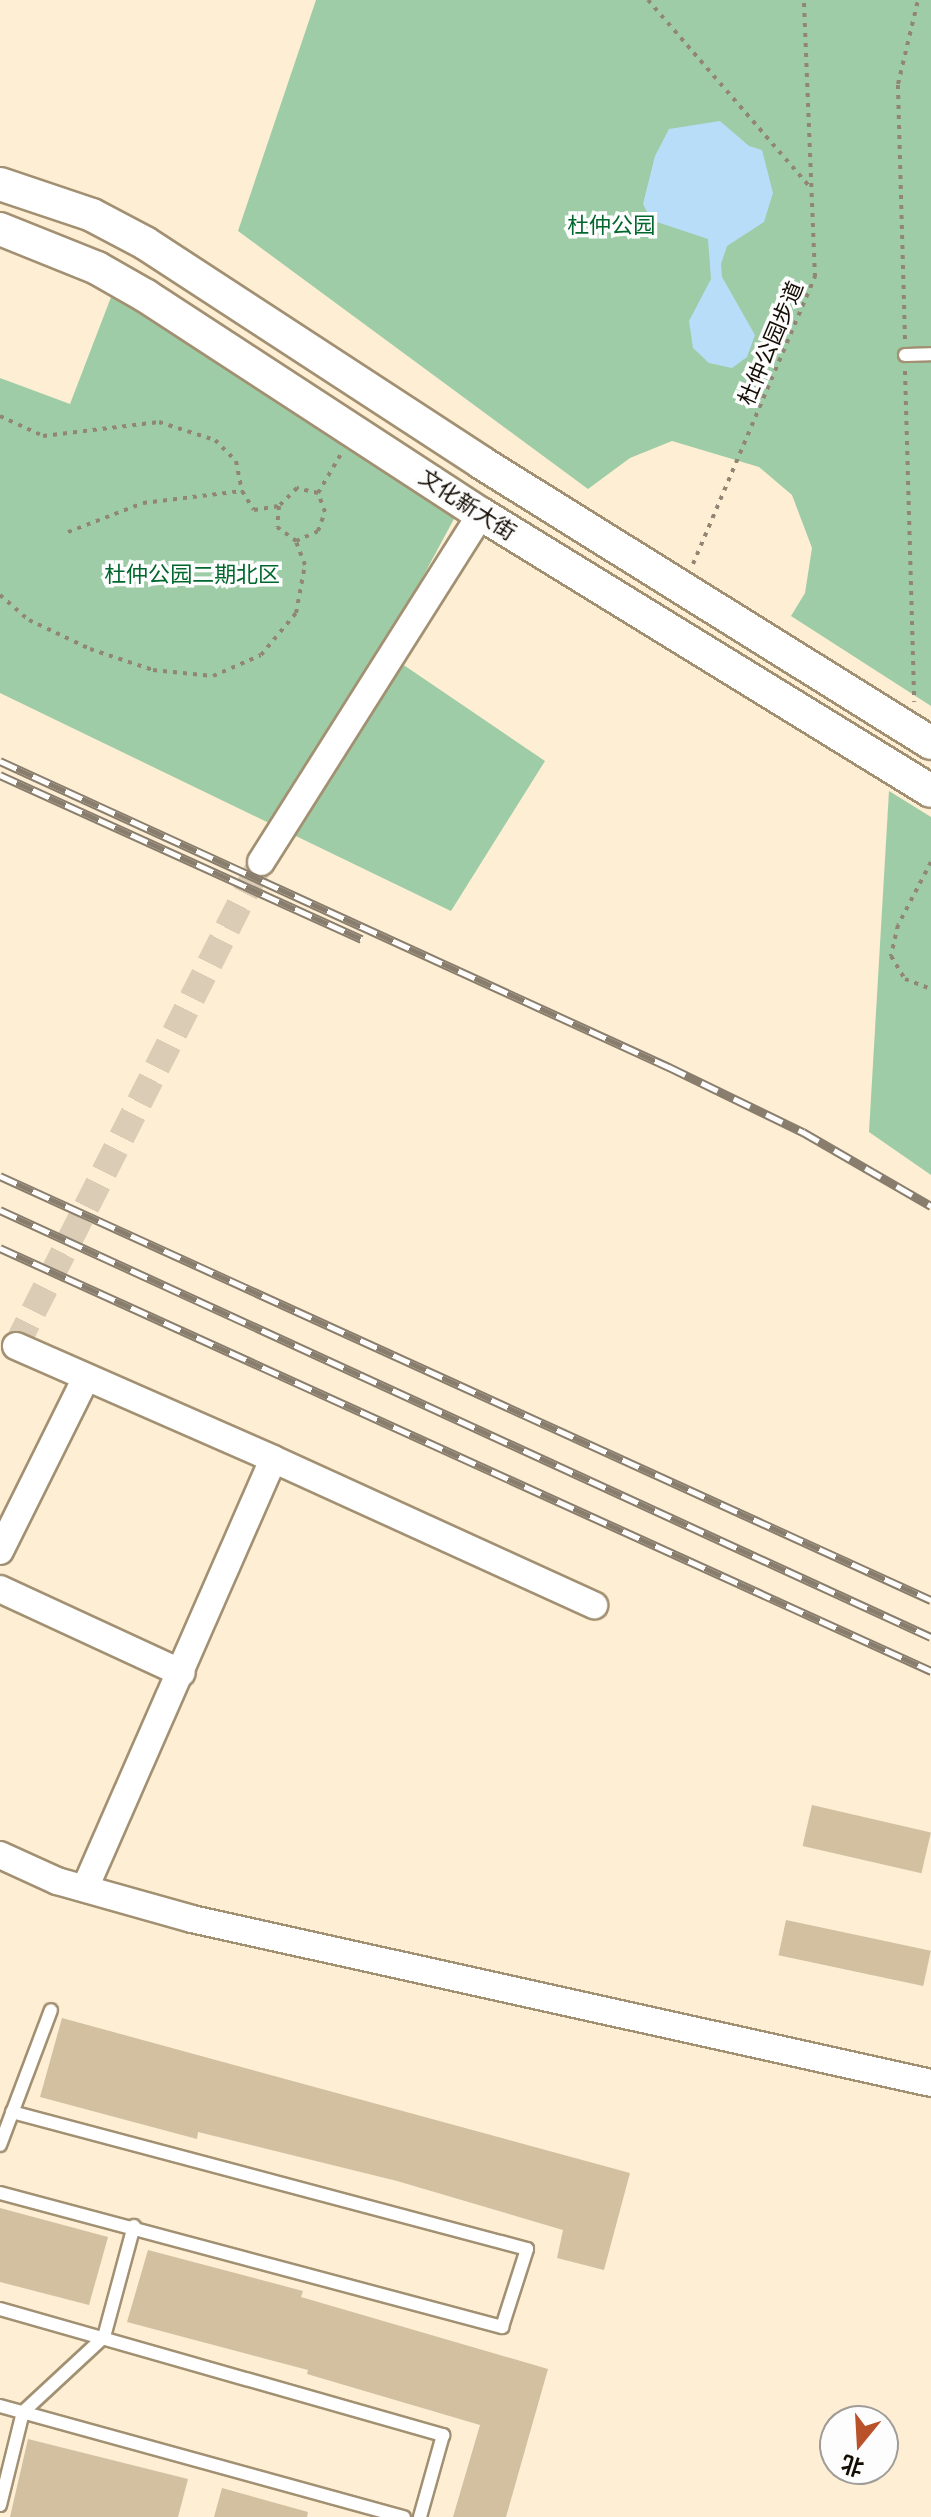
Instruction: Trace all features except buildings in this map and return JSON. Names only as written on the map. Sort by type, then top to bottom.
[{"type":"street","name":"文化新大街","points":[[0,184],[92,215],[145,243],[931,743]]},
{"type":"street","name":"文化新大街","points":[[0,229],[97,268],[357,428],[481,514],[931,791]]},
{"type":"street","points":[[261,862],[481,514]]},
{"type":"street","points":[[16,1346],[594,1605]]},
{"type":"street","points":[[0,1551],[86,1378]]},
{"type":"street","points":[[85,1888],[182,1673],[273,1459]]},
{"type":"street","points":[[0,1589],[182,1673]]},
{"type":"street","points":[[0,1855],[85,1888],[192,1919],[452,1980],[931,2083]]},
{"type":"lane","points":[[905,355],[931,354]]},
{"type":"lane","points":[[0,2145],[51,2010]]},
{"type":"lane","points":[[0,2193],[134,2226],[502,2327],[527,2249],[12,2112]]},
{"type":"lane","points":[[0,2505],[23,2412],[104,2337],[134,2226]]},
{"type":"lane","points":[[0,2309],[443,2435],[420,2517]]},
{"type":"lane","points":[[0,2406],[404,2517]]},
{"type":"path","points":[[648,0],[812,189]]},
{"type":"path","name":"杜仲公园步道","points":[[683,588],[815,277],[804,0]]},
{"type":"path","points":[[0,416],[43,436],[159,422],[215,440],[236,461],[242,491],[254,510],[279,506],[297,488],[318,493]]},
{"type":"path","points":[[318,493],[357,428]]},
{"type":"path","points":[[68,532],[143,503],[242,491]]},
{"type":"path","points":[[296,541],[318,531],[325,512],[318,493]]},
{"type":"path","points":[[0,595],[29,620],[90,649],[153,670],[213,676],[261,655],[296,613],[305,565],[296,541],[277,527],[279,506]]},
{"type":"path","points":[[931,862],[898,925],[891,956],[905,979],[931,989]]},
{"type":"green space","name":"杜仲公园","points":[[316,0],[931,0],[931,706],[791,616],[805,593],[812,548],[792,495],[759,467],[672,441],[630,458],[588,489],[238,231]]},
{"type":"green space","name":"杜仲公园二期北区","points":[[113,292],[455,517],[383,651],[545,761],[451,911],[0,693],[0,378],[70,404]]},
{"type":"green space","points":[[889,791],[931,817],[931,1175],[869,1132]]},
{"type":"water","points":[[720,121],[749,146],[762,150],[773,193],[764,222],[727,246],[721,264],[722,277],[755,335],[747,357],[732,368],[709,363],[693,348],[689,321],[711,279],[708,239],[651,220],[643,204],[655,156],[669,129]]},
{"type":"tunnel","points":[[16,1346],[261,862]]},
{"type":"railway","points":[[0,761],[669,1067],[803,1132],[931,1206]]},
{"type":"railway","points":[[0,775],[361,939]]},
{"type":"railway","points":[[0,1176],[931,1600]]},
{"type":"railway","points":[[0,1210],[931,1637]]},
{"type":"railway","points":[[0,1248],[931,1671]]}]
